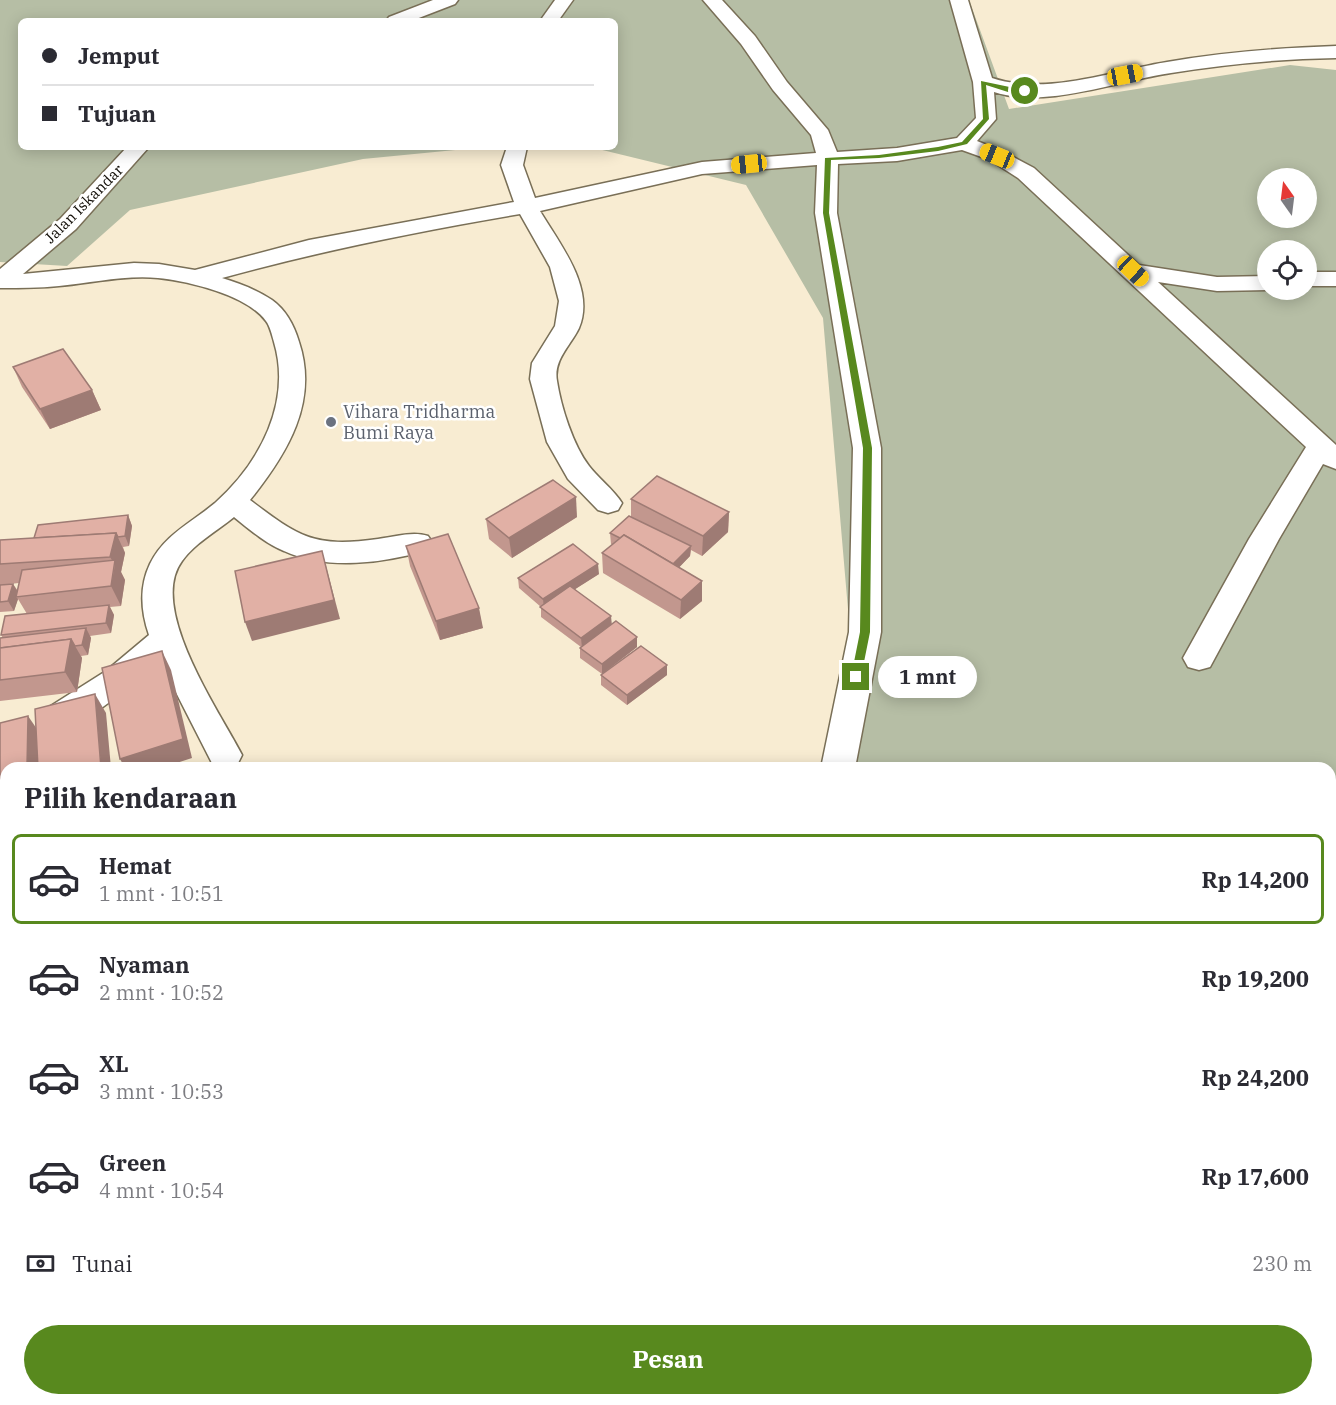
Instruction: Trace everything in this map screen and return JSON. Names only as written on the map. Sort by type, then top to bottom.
[{"type":"street","points":[[403,18],[449,0]]},
{"type":"street","points":[[551,18],[564,0]]},
{"type":"street","points":[[712,0],[748,40],[780,86],[821,134],[828,158],[826,213],[867,448],[865,632],[839,762]]},
{"type":"street","points":[[197,277],[309,248],[443,220],[527,208],[702,168],[879,156],[938,149],[964,143],[986,119],[983,82],[959,0]]},
{"type":"street","points":[[983,82],[1008,90],[1041,92],[1169,67],[1270,54],[1336,52]]},
{"type":"street","points":[[964,143],[997,156],[1026,173],[1328,452],[1264,539],[1199,658]]},
{"type":"street","name":"Jalan Iskandar","points":[[0,281],[68,224],[136,150]]},
{"type":"street","points":[[516,150],[512,165],[527,208],[562,267],[571,301],[567,326],[545,363],[543,379],[561,442],[578,472],[609,503]]},
{"type":"street","points":[[0,281],[59,279],[113,271],[146,270],[197,277],[252,299],[275,316],[291,355],[294,389],[285,426],[260,470],[224,511],[175,547],[164,566],[157,595],[165,639],[225,755]]},
{"type":"street","points":[[1133,271],[1217,284],[1257,283]]},
{"type":"street","points":[[1317,279],[1336,279]]},
{"type":"street","points":[[232,501],[279,536],[303,548],[349,553],[418,543]]},
{"type":"street","points":[[32,730],[71,712],[117,680],[165,639]]},
{"type":"green space","points":[[0,0],[969,0],[1009,109],[1290,65],[1336,70],[1336,762],[854,762],[855,691],[823,318],[746,185],[602,150],[618,150],[618,18],[18,18],[18,150],[455,150],[363,159],[130,210],[67,266],[0,262]]},
{"type":"building","points":[[63,349],[92,390],[40,409],[13,367]]},
{"type":"building","points":[[657,476],[729,512],[703,536],[631,499]]},
{"type":"building","points":[[553,480],[576,497],[509,538],[486,519]]},
{"type":"building","points":[[128,515],[125,536],[118,537],[116,533],[34,538],[38,525]]},
{"type":"building","points":[[629,516],[691,546],[673,564],[624,535],[620,538],[610,533]]},
{"type":"building","points":[[116,533],[110,557],[0,564],[0,540]]},
{"type":"building","points":[[448,534],[479,608],[436,621],[406,546]]},
{"type":"building","points":[[624,535],[702,581],[681,600],[602,553]]},
{"type":"building","points":[[573,544],[598,564],[543,599],[518,578]]},
{"type":"building","points":[[322,551],[334,600],[245,622],[235,571]]},
{"type":"building","points":[[115,560],[111,586],[16,597],[22,570]]},
{"type":"building","points":[[13,584],[8,601],[0,602],[0,585]]},
{"type":"building","points":[[570,586],[611,616],[581,638],[540,607]]},
{"type":"building","points":[[109,605],[106,623],[1,635],[5,616]]},
{"type":"building","points":[[616,621],[637,637],[602,664],[580,648]]},
{"type":"building","points":[[86,628],[82,645],[75,646],[71,639],[0,648],[0,638]]},
{"type":"building","points":[[71,639],[65,672],[0,680],[0,648]]},
{"type":"building","points":[[641,646],[667,665],[627,695],[601,675]]},
{"type":"building","points":[[162,651],[183,739],[120,759],[102,668]]},
{"type":"building","points":[[95,694],[101,762],[38,762],[35,709]]},
{"type":"building","points":[[28,716],[27,762],[0,762],[0,723]]},
{"type":"place","name":"Vihara Tridharma Bumi Raya","points":[[331,422]]},
{"type":"route","points":[[856,677],[865,632],[867,448],[842,294],[826,213],[828,158],[879,156],[938,149],[964,143],[986,119],[983,82],[1008,90],[1025,91]]}]
